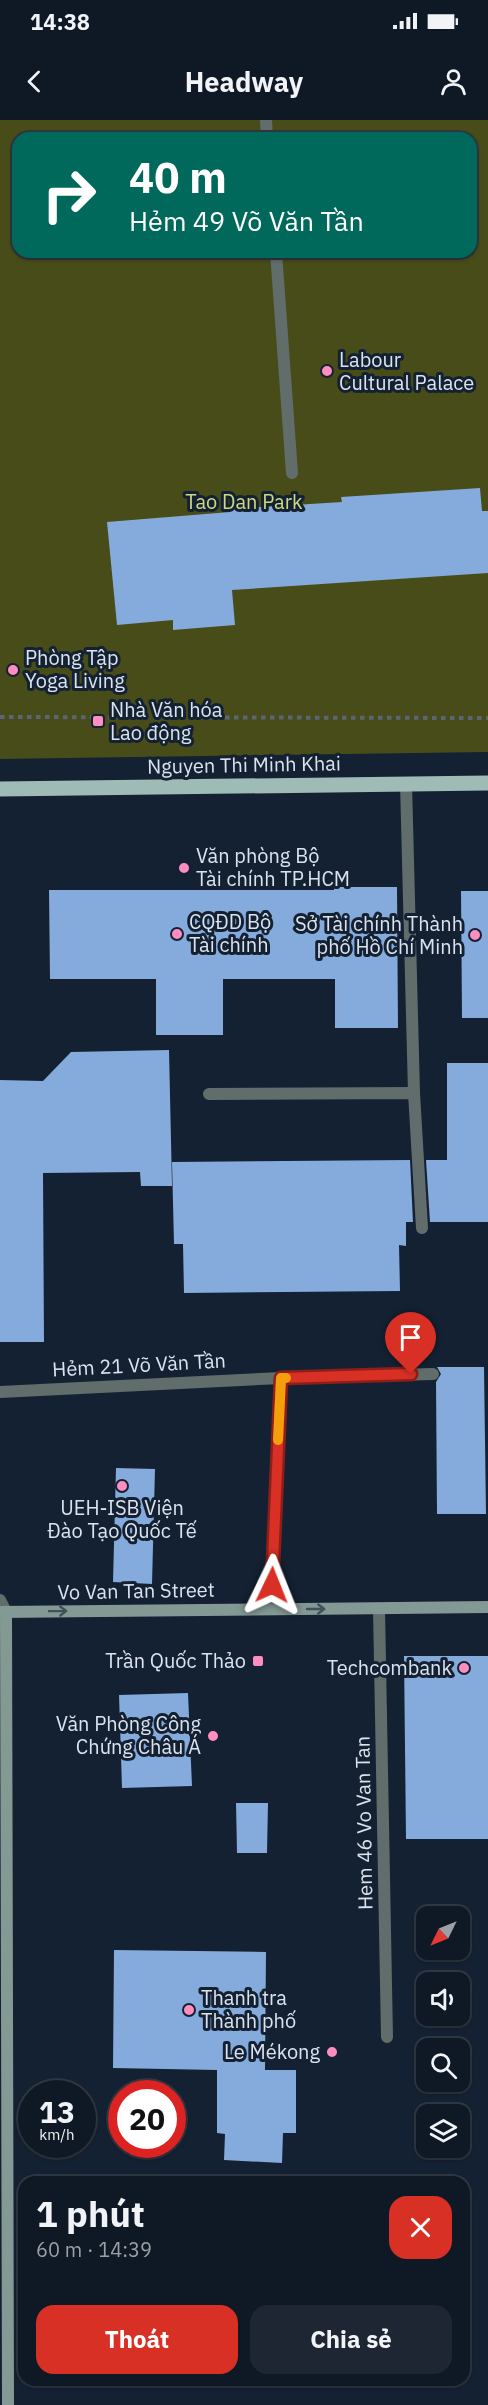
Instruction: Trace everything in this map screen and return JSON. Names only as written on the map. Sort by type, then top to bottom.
[{"type":"main road","name":"Nguyen Thi Minh Khai","points":[[0,789],[488,783]]},
{"type":"street","points":[[276,258],[291,473]]},
{"type":"street","points":[[406,783],[414,1093],[422,1228]]},
{"type":"street","points":[[209,1094],[414,1093]]},
{"type":"street","name":"Hẻm 21 Võ Văn Tần","points":[[0,1392],[281,1378],[433,1374]]},
{"type":"street","points":[[271,1608],[281,1378]]},
{"type":"street","name":"Vo Van Tan Street","points":[[2,1608],[488,1607]]},
{"type":"street","points":[[2,1608],[8,2405]]},
{"type":"street","name":"Hem 46 Vo Van Tan","points":[[379,1609],[387,2037]]},
{"type":"path","points":[[0,717],[488,718]]},
{"type":"green space","name":"Tao Dan Park","points":[[0,120],[488,120],[488,752],[0,759]]},
{"type":"building","points":[[480,488],[482,511],[488,511],[488,573],[232,590],[235,625],[173,630],[173,620],[117,625],[107,522],[230,512],[230,509],[342,502],[341,497]]},
{"type":"building","name":"CQĐD Bộ Tài chính","points":[[334,887],[397,887],[398,1028],[335,1028],[335,979],[223,979],[223,1035],[156,1035],[156,979],[50,979],[49,890],[334,890]]},
{"type":"building","name":"Sở Tài chính Thành phố Hồ Chí Minh","points":[[461,891],[488,891],[488,1018],[462,1018]]},
{"type":"building","points":[[169,1050],[172,1186],[141,1186],[140,1172],[43,1173],[44,1342],[0,1342],[0,1080],[43,1081],[71,1052]]},
{"type":"building","points":[[447,1063],[488,1063],[488,1222],[430,1222],[426,1160],[447,1160]]},
{"type":"building","points":[[410,1160],[413,1222],[406,1222],[406,1246],[399,1245],[400,1291],[184,1293],[183,1244],[174,1244],[172,1162]]},
{"type":"building","points":[[437,1367],[484,1367],[486,1514],[437,1514],[436,1382],[441,1374]]},
{"type":"building","points":[[116,1468],[155,1469],[152,1584],[113,1582]]},
{"type":"building","points":[[404,1656],[488,1656],[488,1839],[406,1839]]},
{"type":"building","points":[[188,1693],[192,1786],[122,1788],[119,1695]]},
{"type":"building","points":[[236,1803],[268,1803],[267,1853],[237,1853]]},
{"type":"building","name":"Thanh tra Thành phố","points":[[114,1950],[266,1952],[265,2070],[296,2070],[296,2133],[283,2133],[282,2163],[224,2160],[225,2134],[217,2133],[217,2070],[113,2068]]},
{"type":"slow traffic","points":[[278,1440],[281,1378],[286,1378]]},
{"type":"place","name":"Labour Cultural Palace","points":[[327,371]]},
{"type":"place","name":"Phòng Tập Yoga Living","points":[[13,670]]},
{"type":"place","name":"Nhà Văn hóa Lao động","points":[[98,721]]},
{"type":"place","name":"Văn phòng Bộ Tài chính TP.HCM","points":[[184,868]]},
{"type":"place","name":"CQĐD Bộ Tài chính","points":[[177,934]]},
{"type":"place","name":"Sở Tài chính Thành phố Hồ Chí Minh","points":[[475,935]]},
{"type":"place","name":"UEH-ISB Viện Đào Tạo Quốc Tế","points":[[122,1486]]},
{"type":"place","name":"Trần Quốc Thảo","points":[[258,1661]]},
{"type":"place","name":"Techcombank","points":[[464,1668]]},
{"type":"place","name":"Văn Phòng Công Chứng Châu Á","points":[[213,1736]]},
{"type":"place","name":"Thanh tra Thành phố","points":[[189,2010]]},
{"type":"place","name":"Le Mékong","points":[[332,2052]]},
{"type":"route","points":[[272,1585],[281,1378],[411,1374]]}]
